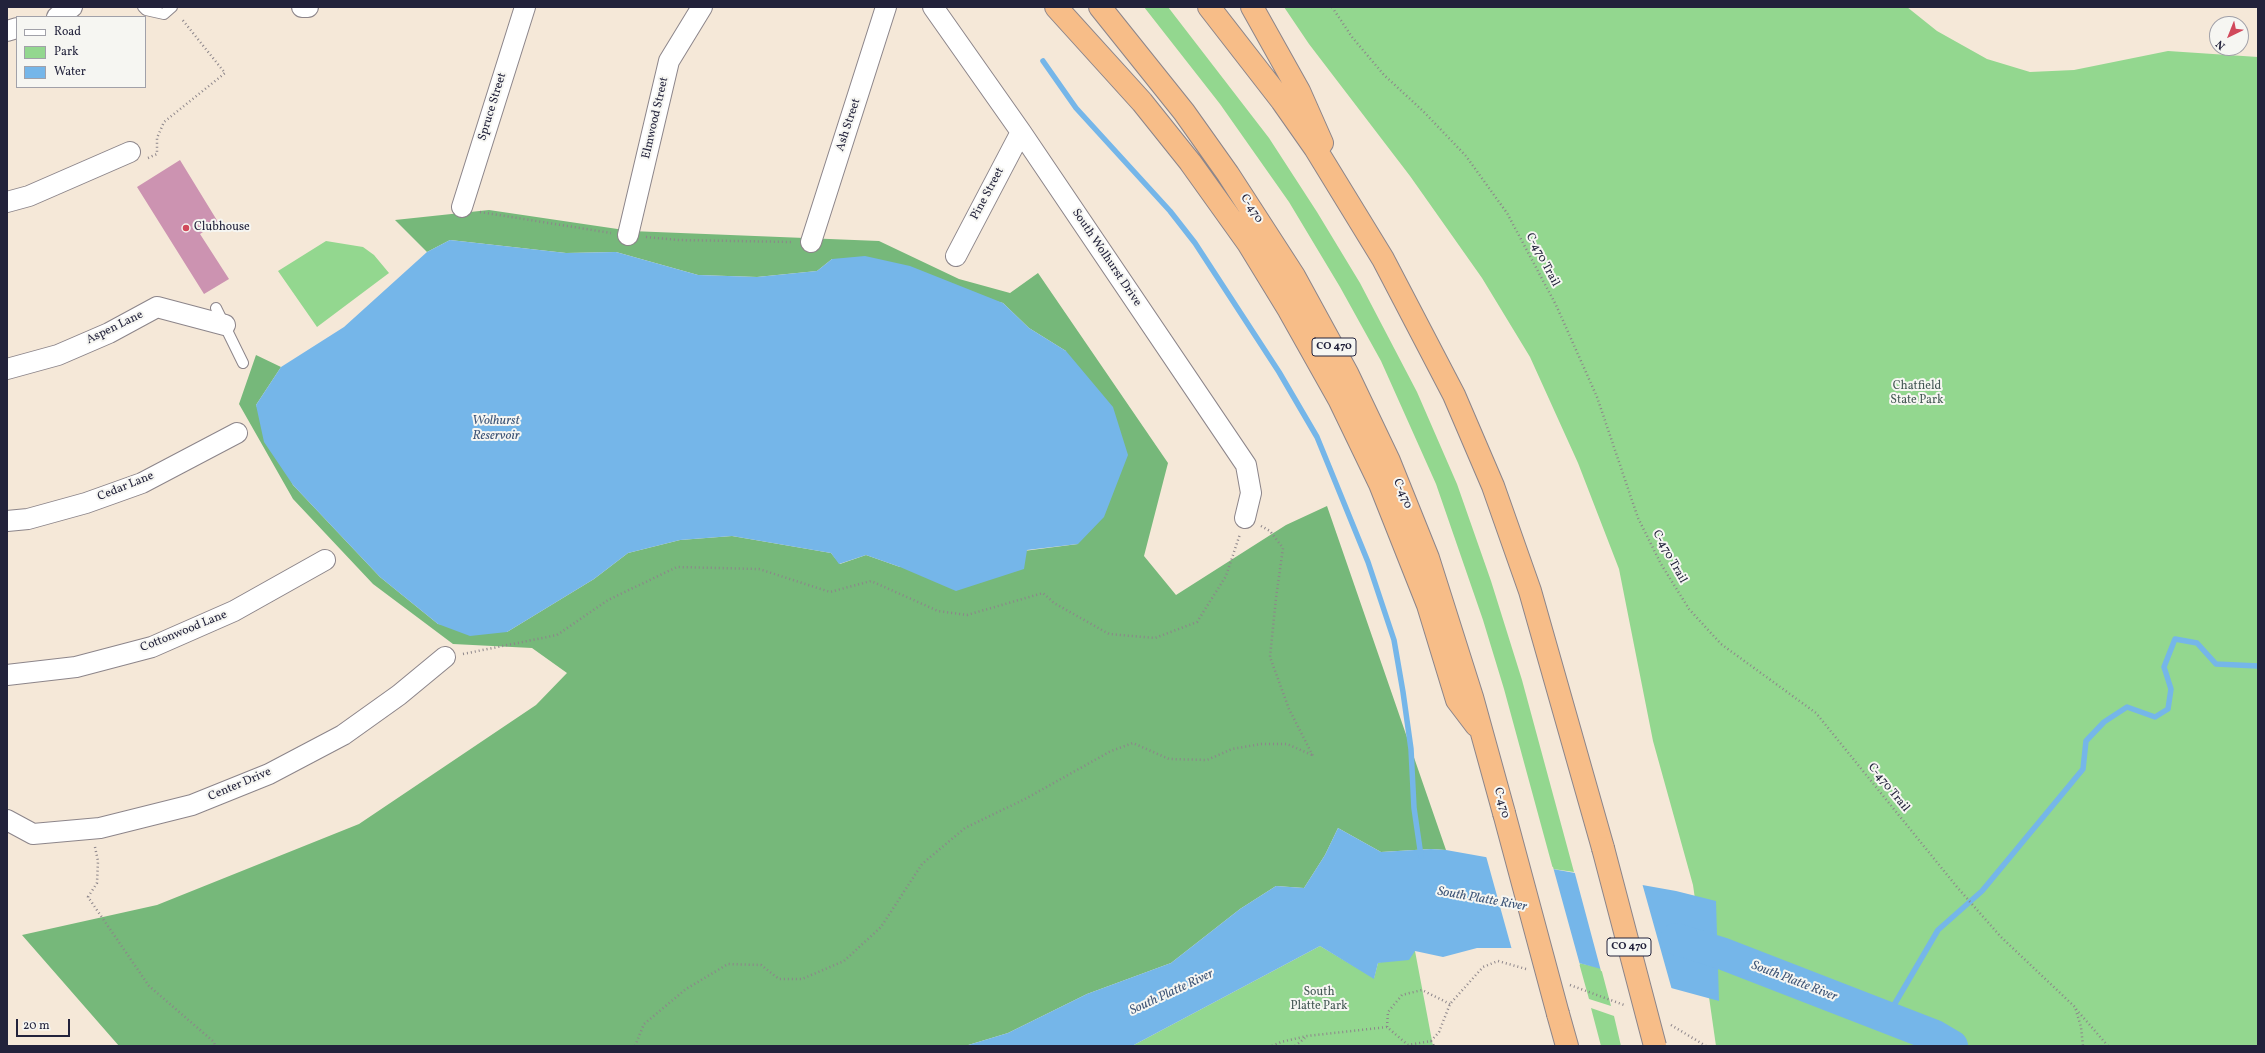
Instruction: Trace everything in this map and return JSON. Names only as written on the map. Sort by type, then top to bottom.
[{"type":"highway","points":[[1056,7],[1137,96],[1190,162],[1248,243],[1296,321],[1339,398],[1389,506],[1428,605],[1457,700],[1482,732]]},
{"type":"highway","name":"C-470","points":[[1100,7],[1184,112],[1228,174],[1294,276],[1348,373],[1391,468],[1428,558],[1453,633],[1482,732],[1566,1046]]},
{"type":"highway","name":"CO 470","points":[[1209,7],[1282,101],[1333,178],[1383,259],[1454,395],[1487,473],[1512,538],[1538,616],[1603,848],[1655,1046]]},
{"type":"highway","points":[[1252,7],[1311,115],[1333,178]]},
{"type":"street","points":[[58,16],[72,7]]},
{"type":"street","points":[[302,7],[308,7]]},
{"type":"street","name":"Spruce Street","points":[[462,207],[525,7]]},
{"type":"street","name":"Elmwood Street","points":[[628,235],[669,61],[702,7]]},
{"type":"street","name":"Ash Street","points":[[811,242],[886,7]]},
{"type":"street","name":"South Wolhurst Drive","points":[[933,7],[1021,132],[1246,465],[1251,493],[1245,518]]},
{"type":"street","name":"Pine Street","points":[[956,256],[1021,132]]},
{"type":"street","points":[[7,202],[29,196],[130,152]]},
{"type":"street","name":"Aspen Lane","points":[[7,369],[58,355],[109,333],[157,307],[220,316]]},
{"type":"street","name":"Cedar Lane","points":[[7,521],[28,519],[86,503],[142,483],[236,433]]},
{"type":"street","name":"Cottonwood Lane","points":[[7,675],[76,668],[152,647],[234,611],[326,560]]},
{"type":"street","name":"Center Drive","points":[[7,820],[33,834],[90,829],[192,805],[269,774],[343,735],[399,695],[445,657]]},
{"type":"lane","points":[[143,7],[146,10],[164,14],[174,10]]},
{"type":"lane","points":[[220,316],[243,363]]},
{"type":"path","name":"C-470 Trail","points":[[1332,7],[1352,37],[1384,75],[1423,111],[1466,156],[1507,213],[1556,305],[1597,397],[1638,518],[1661,564],[1689,609],[1721,644],[1816,713],[1957,887],[2000,936],[2075,1007],[2081,1027],[2083,1046]]},
{"type":"path","points":[[130,152],[143,160],[157,154],[157,138],[164,122],[225,73],[174,10]]},
{"type":"path","points":[[445,657],[557,635],[608,600],[677,567],[759,569],[830,592],[871,581],[938,611],[967,615],[1043,593],[1054,603],[1109,634],[1156,638],[1197,622],[1226,576],[1245,518],[1270,531],[1283,548],[1270,657],[1289,709],[1313,756],[1287,744],[1261,744],[1232,748],[1207,760],[1169,759],[1133,743],[1111,751],[1025,799],[965,828],[922,864],[881,927],[844,961],[802,979],[780,979],[761,965],[728,964],[686,989],[644,1024],[636,1046]]},
{"type":"path","points":[[90,829],[98,861],[97,883],[88,897],[149,986],[214,1042],[215,1046]]},
{"type":"path","points":[[1422,990],[1450,1004],[1439,1032],[1431,1042],[1408,1045],[1388,1027],[1388,1012],[1402,995],[1422,990]]},
{"type":"path","points":[[2075,1007],[2108,1046]]},
{"type":"path","points":[[1272,1046],[1281,1042],[1307,1036],[1388,1027]]},
{"type":"path","points":[[1294,1046],[1307,1036]]},
{"type":"path","points":[[1431,1042],[1434,1046]]},
{"type":"green space","points":[[1144,7],[1168,7],[1269,138],[1317,212],[1360,283],[1417,392],[1457,484],[1491,581],[1522,680],[1574,872],[1553,869],[1504,689],[1483,620],[1436,484],[1381,361],[1340,287],[1289,202],[1220,104]]},
{"type":"green space","name":"Chatfield State Park","points":[[1284,7],[1907,7],[1937,31],[1987,59],[2030,72],[2074,70],[2168,51],[2209,54],[2209,56],[2258,57],[2258,1046],[1716,1046],[1693,885],[1653,741],[1619,569],[1578,463],[1530,357],[1482,278],[1410,176],[1309,44]]},
{"type":"green space","points":[[489,210],[631,231],[879,241],[959,279],[1010,293],[1038,273],[1168,463],[1144,556],[1176,595],[1286,525],[1327,506],[1446,850],[1431,849],[1381,852],[1338,828],[1325,855],[1304,888],[1276,886],[1240,909],[1171,963],[1087,994],[1008,1033],[965,1046],[119,1046],[22,935],[157,905],[359,824],[536,705],[567,673],[532,648],[453,644],[373,584],[293,499],[239,404],[256,355],[281,367],[256,405],[293,485],[380,577],[438,624],[507,632],[594,579],[628,553],[680,540],[732,536],[831,553],[840,564],[866,555],[900,567],[1078,544],[1066,351],[1029,328],[1003,303],[832,259],[817,271],[757,277],[698,275],[616,252],[566,253],[450,240],[427,252],[395,220]]},
{"type":"green space","points":[[326,241],[363,247],[374,255],[389,273],[317,327],[278,271]]},
{"type":"green space","name":"South Platte Park","points":[[1320,946],[1374,978],[1378,963],[1415,951],[1433,1046],[1132,1046]]},
{"type":"green space","points":[[1579,963],[1601,968],[1611,1006],[1589,999]]},
{"type":"green space","points":[[1591,1008],[1614,1016],[1621,1046],[1601,1046]]},
{"type":"water","name":"Wolhurst Reservoir","points":[[450,240],[566,253],[616,252],[698,275],[757,277],[817,271],[832,259],[865,256],[910,266],[1003,303],[1029,328],[1066,351],[1113,407],[1128,455],[1104,517],[1078,544],[1027,550],[1024,569],[956,591],[900,567],[866,555],[839,564],[831,553],[732,536],[680,540],[628,553],[594,579],[507,632],[470,636],[438,624],[380,577],[293,485],[264,442],[256,405],[281,367],[344,327],[427,252]]},
{"type":"water","points":[[1338,828],[1381,852],[1431,849],[1446,850],[1676,891],[1716,901],[1719,1001],[1579,963],[1511,948],[1477,948],[1443,957],[1415,951],[1409,960],[1378,963],[1374,979],[1320,946],[1132,1046],[965,1046],[1008,1033],[1087,994],[1171,963],[1240,909],[1276,886],[1304,888],[1325,855]]},
{"type":"pier","points":[[1486,856],[1553,867],[1580,965],[1512,950]]},
{"type":"pier","points":[[1574,870],[1642,883],[1672,990],[1601,971]]},
{"type":"building","name":"Clubhouse","points":[[180,160],[218,222],[200,234],[229,279],[204,294],[137,187]]},
{"type":"waterway","points":[[1043,61],[1076,108],[1170,211],[1195,243],[1279,372],[1317,437],[1368,562],[1394,640],[1411,749],[1414,808],[1421,856]]},
{"type":"waterway","points":[[1887,1017],[1938,930],[1982,891],[2083,769],[2086,741],[2104,722],[2127,707],[2155,717],[2168,709],[2171,689],[2164,667],[2175,639],[2197,643],[2216,664],[2258,666]]},
{"type":"waterway","name":"South Platte River","points":[[1676,939],[1721,953],[1935,1036],[1952,1046]]},
{"type":"place","name":"Clubhouse","points":[[186,228]]}]
